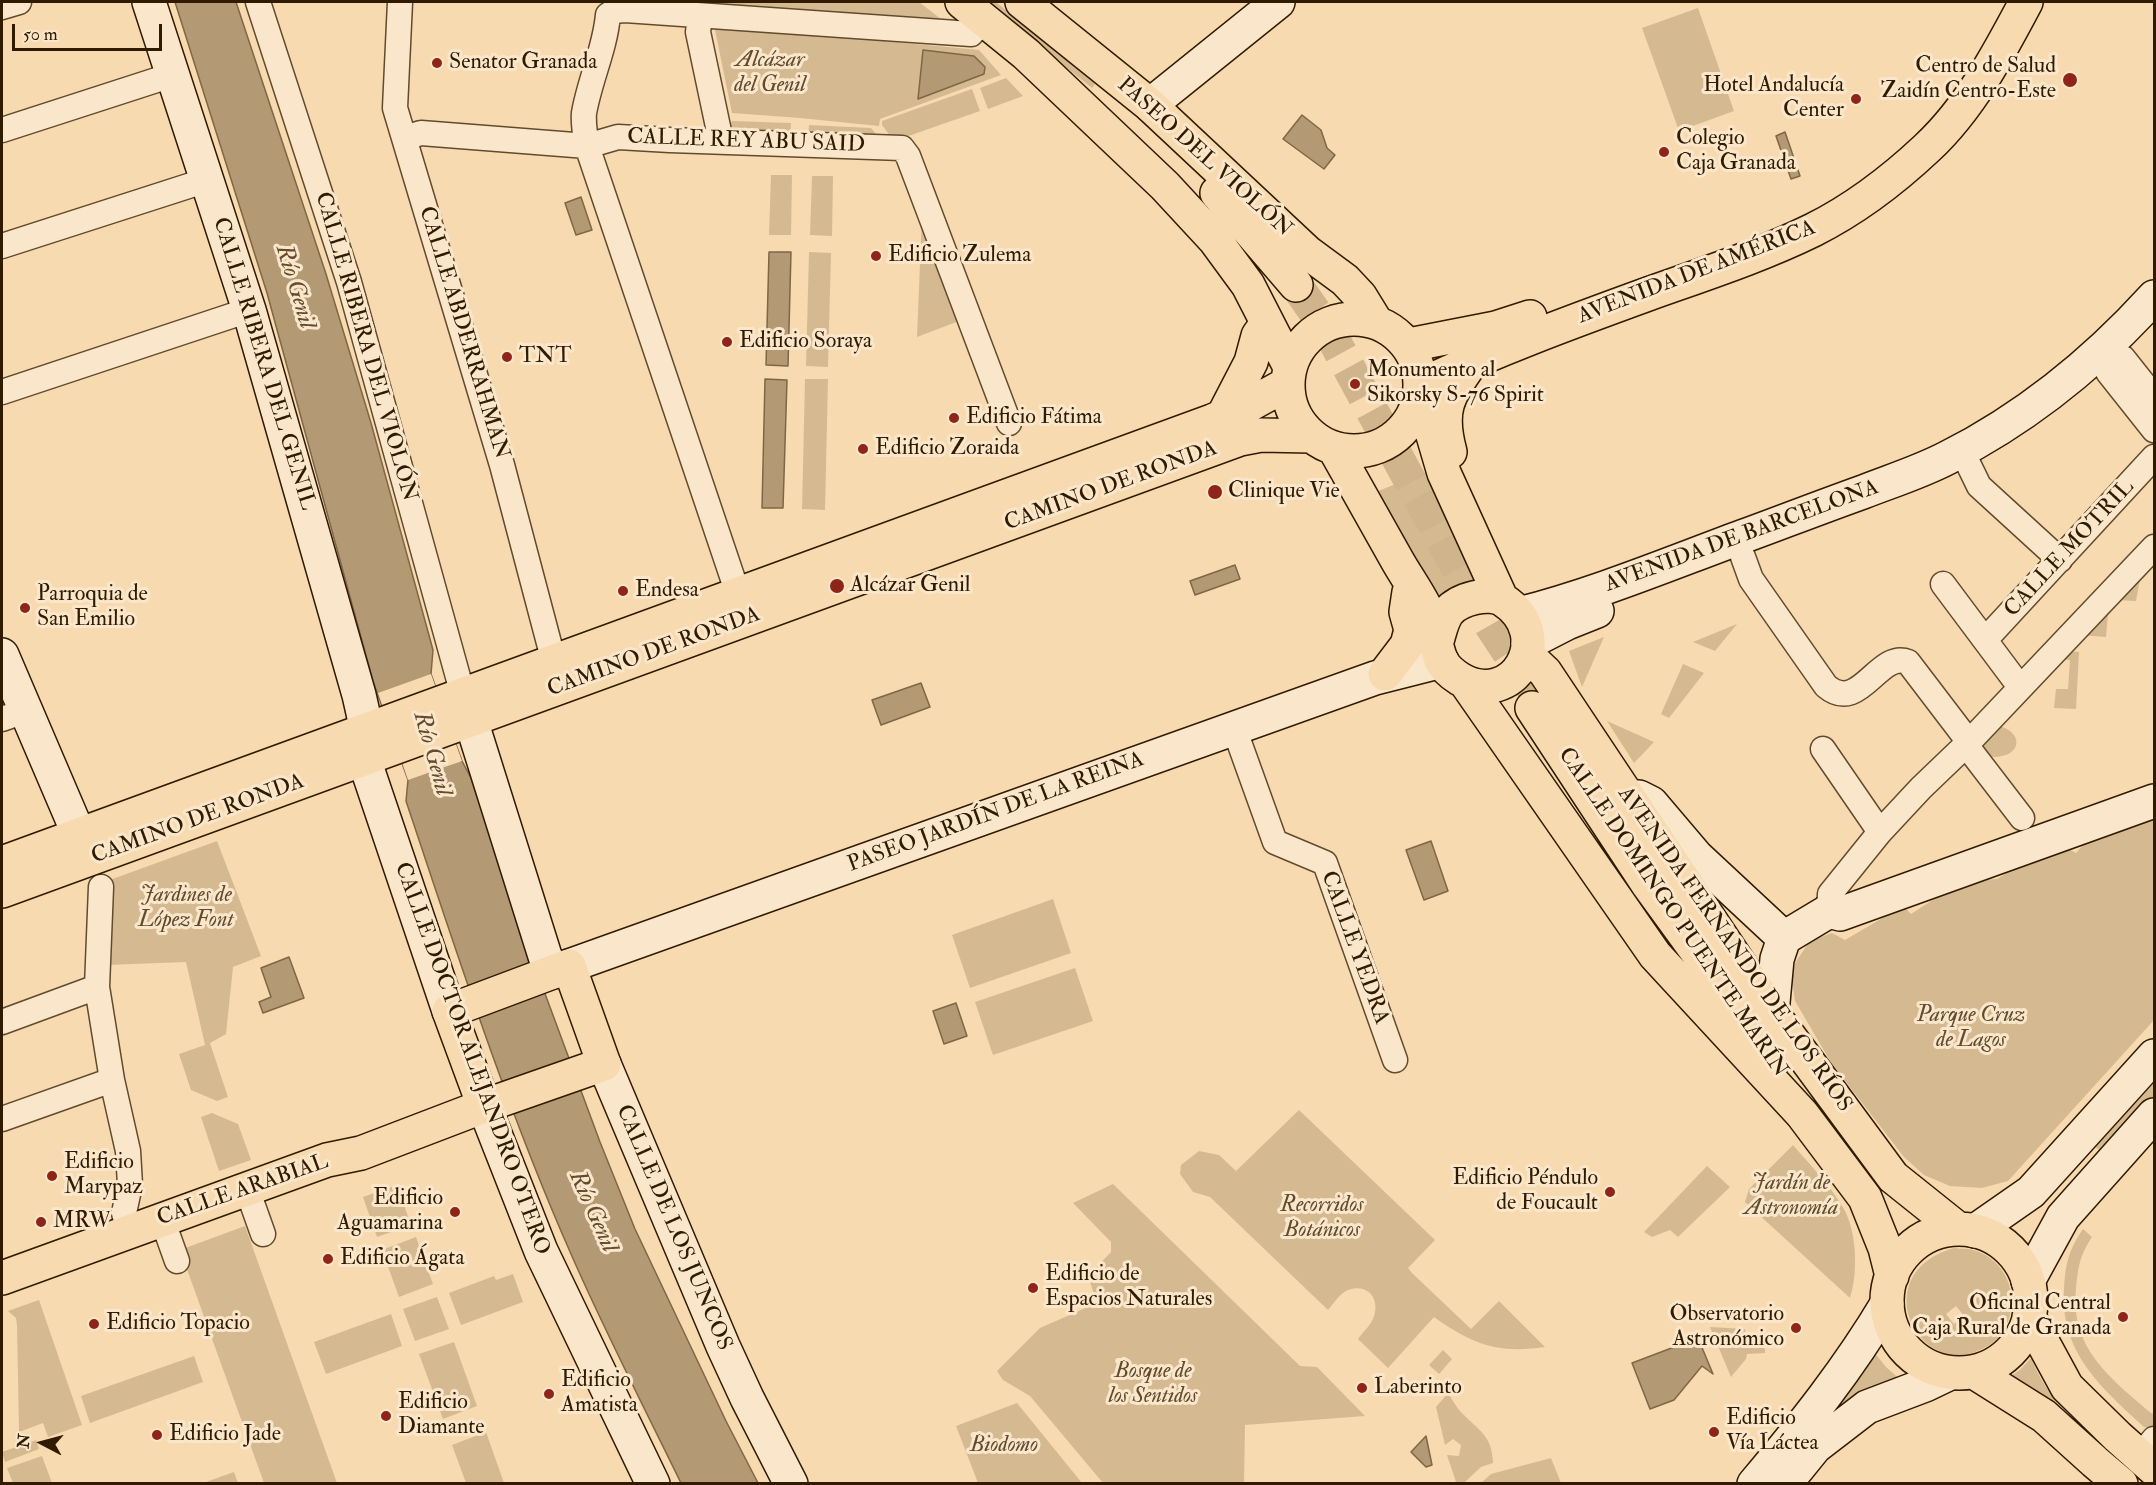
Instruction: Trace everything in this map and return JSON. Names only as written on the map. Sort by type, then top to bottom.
[{"type":"main road","name":"CALLE RIBERA DEL GENIL","points":[[149,2],[249,309],[381,739]]},
{"type":"main road","name":"PASEO DEL VIOLÓN","points":[[1010,2],[1191,165],[1230,206],[1291,288],[1127,126],[1071,80],[1026,54]]},
{"type":"main road","name":"PASEO DEL VIOLÓN","points":[[1022,2],[1150,105],[1307,252],[1345,280],[1368,309]]},
{"type":"main road","points":[[1150,105],[1278,2]]},
{"type":"main road","name":"AVENIDA DE AMÉRICA","points":[[1419,395],[1472,346],[1524,320],[1767,228],[1826,202],[1868,174],[1905,142],[1935,111],[1963,73],[1989,30],[2002,2]]},
{"type":"main road","name":"AVENIDA DE AMÉRICA","points":[[1409,345],[1472,346],[1530,337],[1767,250],[1815,229],[1850,208],[1928,147],[1951,122],[1978,86],[2026,2]]},
{"type":"main road","name":"PASEO DEL VIOLÓN","points":[[973,11],[1026,54],[1165,186],[1215,240],[1248,285],[1288,374]]},
{"type":"main road","name":"AVENIDA DE BARCELONA","points":[[1519,628],[1576,619],[1888,504],[1967,460],[2010,422],[2091,361],[2128,327],[2154,297]]},
{"type":"main road","points":[[1368,309],[1416,320],[1472,346],[1446,405],[1445,432],[1454,464],[1455,497]]},
{"type":"main road","points":[[1323,442],[1360,452],[1383,446],[1406,428],[1419,395],[1419,366],[1409,345],[1368,309]]},
{"type":"main road","points":[[1368,309],[1360,318],[1339,319],[1319,327],[1301,343],[1288,374],[1293,411],[1323,442],[1411,584],[1424,607],[1439,651],[1452,674],[1466,683],[1482,687],[1513,677],[1519,628],[1483,596],[1465,601],[1449,610],[1441,624],[1439,651]]},
{"type":"main road","points":[[1223,416],[1251,362],[1258,336],[1267,323]]},
{"type":"main road","name":"AVENIDA DE BARCELONA","points":[[1519,628],[1578,598],[1908,475],[1967,460],[2024,438],[2115,365],[2154,325]]},
{"type":"main road","name":"CAMINO DE RONDA","points":[[456,711],[554,662],[1223,416],[1249,405],[1288,374]]},
{"type":"main road","name":"AVENIDA FERNANDO DE LOS RÍOS","points":[[1419,395],[1444,473],[1519,628],[1545,672],[1772,1012],[1893,1177],[1967,1230]]},
{"type":"main road","name":"CAMINO DE RONDA","points":[[2,891],[88,861],[381,739],[456,711],[1240,439],[1261,435],[1323,442]]},
{"type":"main road","points":[[1385,674],[1407,645],[1411,630],[1406,612],[1411,584]]},
{"type":"main road","name":"PASEO JARDÍN DE LA REINA","points":[[554,971],[1385,674],[1439,651]]},
{"type":"main road","points":[[2,655],[13,715],[88,861],[76,880],[2,907]]},
{"type":"main road","name":"CALLE DOMINGO PUENTE MARÍN","points":[[1466,683],[1655,955],[1802,1114]]},
{"type":"main road","name":"CALLE DOMINGO PUENTE MARÍN","points":[[1772,1012],[1732,978],[1537,705],[1647,883],[1783,1070],[1802,1114]]},
{"type":"main road","name":"CALLE DE LOS JUNCOS","points":[[456,711],[545,956],[554,971],[592,1068],[747,1398],[791,1484]]},
{"type":"main road","name":"CALLE DOCTOR ALEJANDRO OTERO","points":[[381,739],[369,771],[460,1007],[465,1054],[495,1102],[541,1251],[646,1482]]},
{"type":"main road","points":[[1627,796],[1640,797],[1651,803],[1696,856],[1784,938]]},
{"type":"main road","points":[[1772,1012],[1777,959],[1784,938],[1829,910],[1840,914],[2154,801]]},
{"type":"main road","name":"CAMINO DE RONDA","points":[[2,863],[88,861]]},
{"type":"main road","points":[[460,1007],[554,971]]},
{"type":"main road","points":[[438,1125],[450,1105],[465,1054]]},
{"type":"main road","points":[[1967,1230],[2031,1192],[2154,1056]]},
{"type":"main road","name":"CALLE ARABIAL","points":[[2,1278],[327,1160],[361,1153],[592,1068]]},
{"type":"main road","name":"AVENIDA FERNANDO DE LOS RÍOS","points":[[1802,1114],[1865,1198],[1885,1248],[1890,1290]]},
{"type":"main road","points":[[2028,1281],[2062,1217],[2154,1115]]},
{"type":"main road","points":[[1754,1484],[1797,1432],[1867,1339],[1890,1290],[1899,1262],[1910,1249],[1930,1236],[1944,1231],[1967,1230],[1993,1238],[2007,1248],[2019,1262],[2028,1281],[2031,1298],[2024,1333],[2006,1356],[1996,1363],[1962,1372],[1867,1407],[1815,1447],[1785,1484]]},
{"type":"main road","points":[[1890,1290],[1893,1330],[1910,1354],[1925,1365],[1962,1372],[2044,1416],[2121,1484]]},
{"type":"main road","points":[[2029,1317],[2067,1387],[2150,1455]]},
{"type":"street","points":[[2,7],[19,2]]},
{"type":"street","name":"CALLE RIBERA DEL VIOLÓN","points":[[258,2],[349,282],[456,711]]},
{"type":"street","name":"CALLE ABDERRAHMAN","points":[[400,2],[394,108],[502,465],[554,662]]},
{"type":"street","name":"PASEO DEL VIOLÓN","points":[[587,146],[584,128],[585,113],[607,30],[608,15],[614,11],[971,34],[973,11]]},
{"type":"street","points":[[700,16],[698,32],[721,141]]},
{"type":"street","points":[[2,130],[172,75]]},
{"type":"street","points":[[404,138],[421,133],[587,146],[738,594]]},
{"type":"street","name":"CALLE REY ABU SAID","points":[[587,146],[618,137],[633,137],[896,146],[906,151],[1009,423]]},
{"type":"street","points":[[2,246],[207,180]]},
{"type":"street","points":[[2,392],[249,309]]},
{"type":"street","points":[[2115,365],[2154,397]]},
{"type":"street","points":[[2115,365],[2154,430]]},
{"type":"street","name":"CALLE MOTRIL","points":[[1985,640],[2154,457]]},
{"type":"street","points":[[1967,460],[1979,486],[2060,560]]},
{"type":"street","points":[[1829,910],[1830,894],[1880,832],[2154,547]]},
{"type":"street","name":"AVENIDA DE BARCELONA","points":[[1743,557],[1751,579],[1834,693],[1842,694],[1858,689],[1893,660],[1901,659],[1908,662],[1968,743]]},
{"type":"street","points":[[1943,584],[2020,687]]},
{"type":"street","name":"CALLE YEDRA","points":[[1234,728],[1275,842],[1324,863],[1395,1060]]},
{"type":"street","points":[[1968,743],[2022,818]]},
{"type":"street","points":[[1823,749],[1880,832]]},
{"type":"street","points":[[88,861],[97,987],[112,1080],[128,1151],[130,1185],[124,1213],[129,1232]]},
{"type":"street","points":[[2,1022],[97,987]]},
{"type":"street","points":[[2,1119],[112,1080]]},
{"type":"street","points":[[247,1189],[263,1234]]},
{"type":"street","points":[[162,1220],[177,1261]]},
{"type":"green space","points":[[582,2],[919,2],[950,26]]},
{"type":"green space","points":[[984,2],[996,2],[1095,84],[1092,88]]},
{"type":"green space","points":[[1698,8],[1734,111],[1679,131],[1642,28]]},
{"type":"green space","name":"Alcázar del Genil","points":[[714,25],[979,50],[1001,75],[880,119],[879,126],[732,113]]},
{"type":"green space","points":[[1006,78],[1023,96],[988,109],[980,88]]},
{"type":"green space","points":[[972,89],[980,111],[894,141],[882,125],[882,121]]},
{"type":"green space","points":[[732,121],[791,123],[790,137],[726,135]]},
{"type":"green space","points":[[809,125],[871,128],[882,141],[808,138]]},
{"type":"green space","points":[[771,175],[792,175],[791,235],[769,235]]},
{"type":"green space","points":[[812,176],[833,176],[832,236],[810,235]]},
{"type":"green space","points":[[922,215],[959,321],[917,337]]},
{"type":"green space","points":[[809,252],[831,253],[828,367],[806,366]]},
{"type":"green space","points":[[805,379],[828,379],[825,510],[802,509]]},
{"type":"green space","points":[[1429,471],[1474,581],[1439,598],[1373,493]]},
{"type":"green space","points":[[2154,558],[2154,564],[2140,579],[2136,601],[2114,600]]},
{"type":"green space","points":[[2101,613],[2108,613],[2106,637],[2080,635]]},
{"type":"green space","points":[[1737,624],[1715,651],[1693,642]]},
{"type":"green space","points":[[1604,637],[1582,687],[1569,651]]},
{"type":"green space","points":[[2064,651],[2079,652],[2076,709],[2054,708],[2056,689],[2068,689],[2070,660],[2059,659]]},
{"type":"green space","points":[[1683,664],[1704,673],[1669,718],[1661,714]]},
{"type":"green space","points":[[1607,721],[1654,742],[1634,763]]},
{"type":"green space","points":[[1993,725],[2003,727],[2015,737],[2017,743],[2015,749],[2010,753],[1989,757],[1977,742]]},
{"type":"green space","name":"Parque Cruz de Lagos","points":[[2149,816],[2154,820],[2154,1020],[2008,1181],[1982,1188],[1950,1186],[1924,1175],[1904,1157],[1832,1064],[1795,1001],[1792,980],[1795,963],[1810,941],[1832,933],[1845,940],[1903,906],[1911,914],[1942,894],[1977,880],[1997,879],[2026,861],[2043,860],[2065,847],[2076,853],[2090,837]]},
{"type":"green space","name":"Jardines de López Font","points":[[217,841],[261,956],[233,967],[226,1034],[210,1043],[228,1097],[217,1101],[191,1090],[179,1054],[205,1045],[186,962],[106,965],[107,881]]},
{"type":"green space","points":[[1053,899],[1071,953],[970,988],[952,935]]},
{"type":"green space","points":[[1075,968],[1093,1021],[993,1055],[975,1002]]},
{"type":"green space","points":[[2154,1073],[2154,1098],[2104,1154],[2091,1143]]},
{"type":"green space","name":"Recorridos Botánicos","points":[[1299,1110],[1435,1240],[1408,1268],[1412,1273],[1471,1329],[1499,1301],[1545,1347],[1513,1349],[1486,1345],[1461,1334],[1434,1317],[1388,1368],[1358,1339],[1374,1316],[1375,1303],[1366,1290],[1355,1288],[1348,1290],[1339,1296],[1328,1310],[1210,1197],[1193,1192],[1180,1174],[1181,1165],[1199,1151],[1219,1155],[1236,1171]]},
{"type":"green space","points":[[212,1113],[238,1124],[251,1160],[219,1171],[201,1117]]},
{"type":"green space","name":"Jardín de Astronomía","points":[[1793,1145],[1834,1194],[1849,1221],[1855,1254],[1853,1288],[1850,1298],[1745,1202],[1749,1189]]},
{"type":"green space","points":[[1707,1166],[1730,1187],[1678,1237],[1670,1230],[1652,1237],[1644,1232]]},
{"type":"green space","name":"Bosque de los Sentidos","points":[[1113,1184],[1300,1366],[1317,1367],[1365,1416],[1245,1425],[1244,1483],[1103,1483],[1030,1396],[1003,1380],[997,1371],[1040,1328],[1097,1303],[1088,1276],[1111,1252],[1111,1242],[1073,1203]]},
{"type":"green space","points":[[397,1185],[411,1225],[377,1237],[363,1197]]},
{"type":"green space","points":[[245,1226],[337,1483],[264,1483],[180,1250]]},
{"type":"green space","points":[[2083,1229],[2092,1237],[2080,1261],[2078,1274],[2076,1310],[2079,1328],[2086,1345],[2108,1374],[2154,1414],[2154,1424],[2151,1428],[2144,1427],[2099,1383],[2076,1351],[2069,1332],[2065,1312],[2065,1273],[2071,1250]]},
{"type":"green space","points":[[416,1237],[433,1284],[399,1297],[382,1250]]},
{"type":"green space","points":[[1954,1248],[1973,1250],[1994,1261],[2008,1280],[2012,1303],[2006,1326],[1998,1338],[1980,1350],[1957,1355],[1937,1350],[1920,1337],[1910,1319],[1907,1299],[1912,1279],[1927,1261]],"holes":[[[1956,1306],[1964,1316],[1954,1324],[1946,1314]]]},
{"type":"green space","points":[[513,1274],[523,1302],[461,1325],[449,1293],[494,1276],[496,1280]]},
{"type":"green space","points":[[437,1297],[449,1329],[415,1341],[403,1309]]},
{"type":"green space","points":[[39,1300],[82,1425],[48,1437],[43,1423],[19,1432],[17,1325],[16,1318],[8,1311]]},
{"type":"green space","points":[[391,1314],[402,1346],[326,1374],[314,1342]]},
{"type":"green space","points":[[1710,1327],[1745,1329],[1746,1336],[1764,1335],[1765,1353],[1747,1354],[1746,1359],[1731,1377]]},
{"type":"green space","points":[[454,1342],[477,1406],[443,1419],[419,1354]]},
{"type":"green space","points":[[1443,1350],[1452,1359],[1439,1374],[1429,1365]]},
{"type":"green space","points":[[1874,1352],[1902,1381],[1830,1416]]},
{"type":"green space","points":[[194,1356],[203,1382],[90,1423],[81,1396]]},
{"type":"green space","points":[[2031,1358],[2050,1393],[2093,1439],[2005,1380],[2020,1370]]},
{"type":"green space","points":[[1448,1393],[1460,1411],[1485,1436],[1491,1447],[1493,1463],[1481,1467],[1464,1483],[1456,1482],[1447,1455],[1459,1456],[1461,1445],[1453,1439],[1445,1445],[1436,1407]]},
{"type":"green space","name":"Biodomo","points":[[1017,1403],[1082,1483],[978,1483],[956,1426]]},
{"type":"green space","points":[[486,1432],[504,1483],[466,1483],[452,1445]]},
{"type":"green space","points":[[36,1440],[39,1449],[5,1462],[2,1452]]},
{"type":"green space","points":[[42,1456],[52,1483],[13,1483],[7,1468]]},
{"type":"green space","points":[[1551,1458],[1561,1483],[1481,1483],[1491,1474]]},
{"type":"green space","points":[[234,1472],[238,1483],[203,1483]]},
{"type":"water","name":"Río Genil","points":[[175,2],[236,2],[326,274],[371,423],[433,650],[431,674],[462,761],[471,778],[534,964],[635,1229],[758,1483],[681,1483],[611,1341],[547,1199],[483,1029],[406,801],[408,780],[373,681],[267,293]]},
{"type":"water","points":[[923,50],[974,56],[985,67],[984,74],[918,99]]},
{"type":"water","points":[[1302,115],[1321,130],[1327,148],[1335,155],[1324,169],[1283,139]]},
{"type":"water","points":[[1785,132],[1800,176],[1791,179],[1776,136]]},
{"type":"water","points":[[581,197],[592,230],[576,235],[565,203]]},
{"type":"water","points":[[769,252],[791,252],[788,366],[766,365]]},
{"type":"water","points":[[765,379],[787,380],[783,508],[762,508]]},
{"type":"water","points":[[1235,565],[1240,579],[1195,595],[1190,581]]},
{"type":"water","points":[[921,683],[930,707],[881,725],[872,700]]},
{"type":"water","points":[[1431,841],[1448,891],[1424,900],[1406,850]]},
{"type":"water","points":[[289,957],[304,998],[263,1013],[259,1002],[271,997],[261,968]]},
{"type":"water","points":[[956,1003],[967,1036],[944,1044],[933,1011]]},
{"type":"water","points":[[1698,1338],[1713,1374],[1702,1366],[1674,1400],[1650,1409],[1632,1363]]},
{"type":"water","points":[[1426,1436],[1432,1465],[1426,1467],[1411,1452]]},
{"type":"pier","points":[[431,674],[462,761],[408,780],[378,693]]},
{"type":"tunnel","points":[[1296,285],[1331,335],[1491,626],[1542,703]]},
{"type":"place","name":"Senator Granada","points":[[437,63]]},
{"type":"place","name":"Centro de Salud Zaidín Centro-Este","points":[[2070,80]]},
{"type":"place","name":"Hotel Andalucía Center","points":[[1856,99]]},
{"type":"place","name":"Colegio Caja Granada","points":[[1664,152]]},
{"type":"place","name":"Edificio Zulema","points":[[876,256]]},
{"type":"place","name":"Edificio Soraya","points":[[727,342]]},
{"type":"place","name":"TNT","points":[[507,357]]},
{"type":"place","name":"Monumento al Sikorsky S-76 Spirit","points":[[1355,384]]},
{"type":"place","name":"Edificio Fátima","points":[[954,418]]},
{"type":"place","name":"Edificio Zoraida","points":[[863,449]]},
{"type":"place","name":"Clinique Vie","points":[[1215,492]]},
{"type":"place","name":"Alcázar Genil","points":[[837,586]]},
{"type":"place","name":"Endesa","points":[[623,591]]},
{"type":"place","name":"Parroquia de San Emilio","points":[[25,608]]},
{"type":"place","name":"Edificio Marypaz","points":[[52,1176]]},
{"type":"place","name":"Edificio Péndulo de Foucault","points":[[1610,1192]]},
{"type":"place","name":"Edificio Aguamarina","points":[[455,1212]]},
{"type":"place","name":"MRW","points":[[41,1222]]},
{"type":"place","name":"Edificio Ágata","points":[[328,1259]]},
{"type":"place","name":"Edificio de Espacios Naturales","points":[[1033,1288]]},
{"type":"place","name":"Oficinal Central Caja Rural de Granada","points":[[2123,1317]]},
{"type":"place","name":"Edificio Topacio","points":[[94,1324]]},
{"type":"place","name":"Observatorio Astronómico","points":[[1796,1328]]},
{"type":"place","name":"Laberinto","points":[[1362,1388]]},
{"type":"place","name":"Edificio Amatista","points":[[549,1394]]},
{"type":"place","name":"Edificio Diamante","points":[[386,1416]]},
{"type":"place","name":"Edificio Vía Láctea","points":[[1714,1432]]},
{"type":"place","name":"Edificio Jade","points":[[157,1435]]}]
